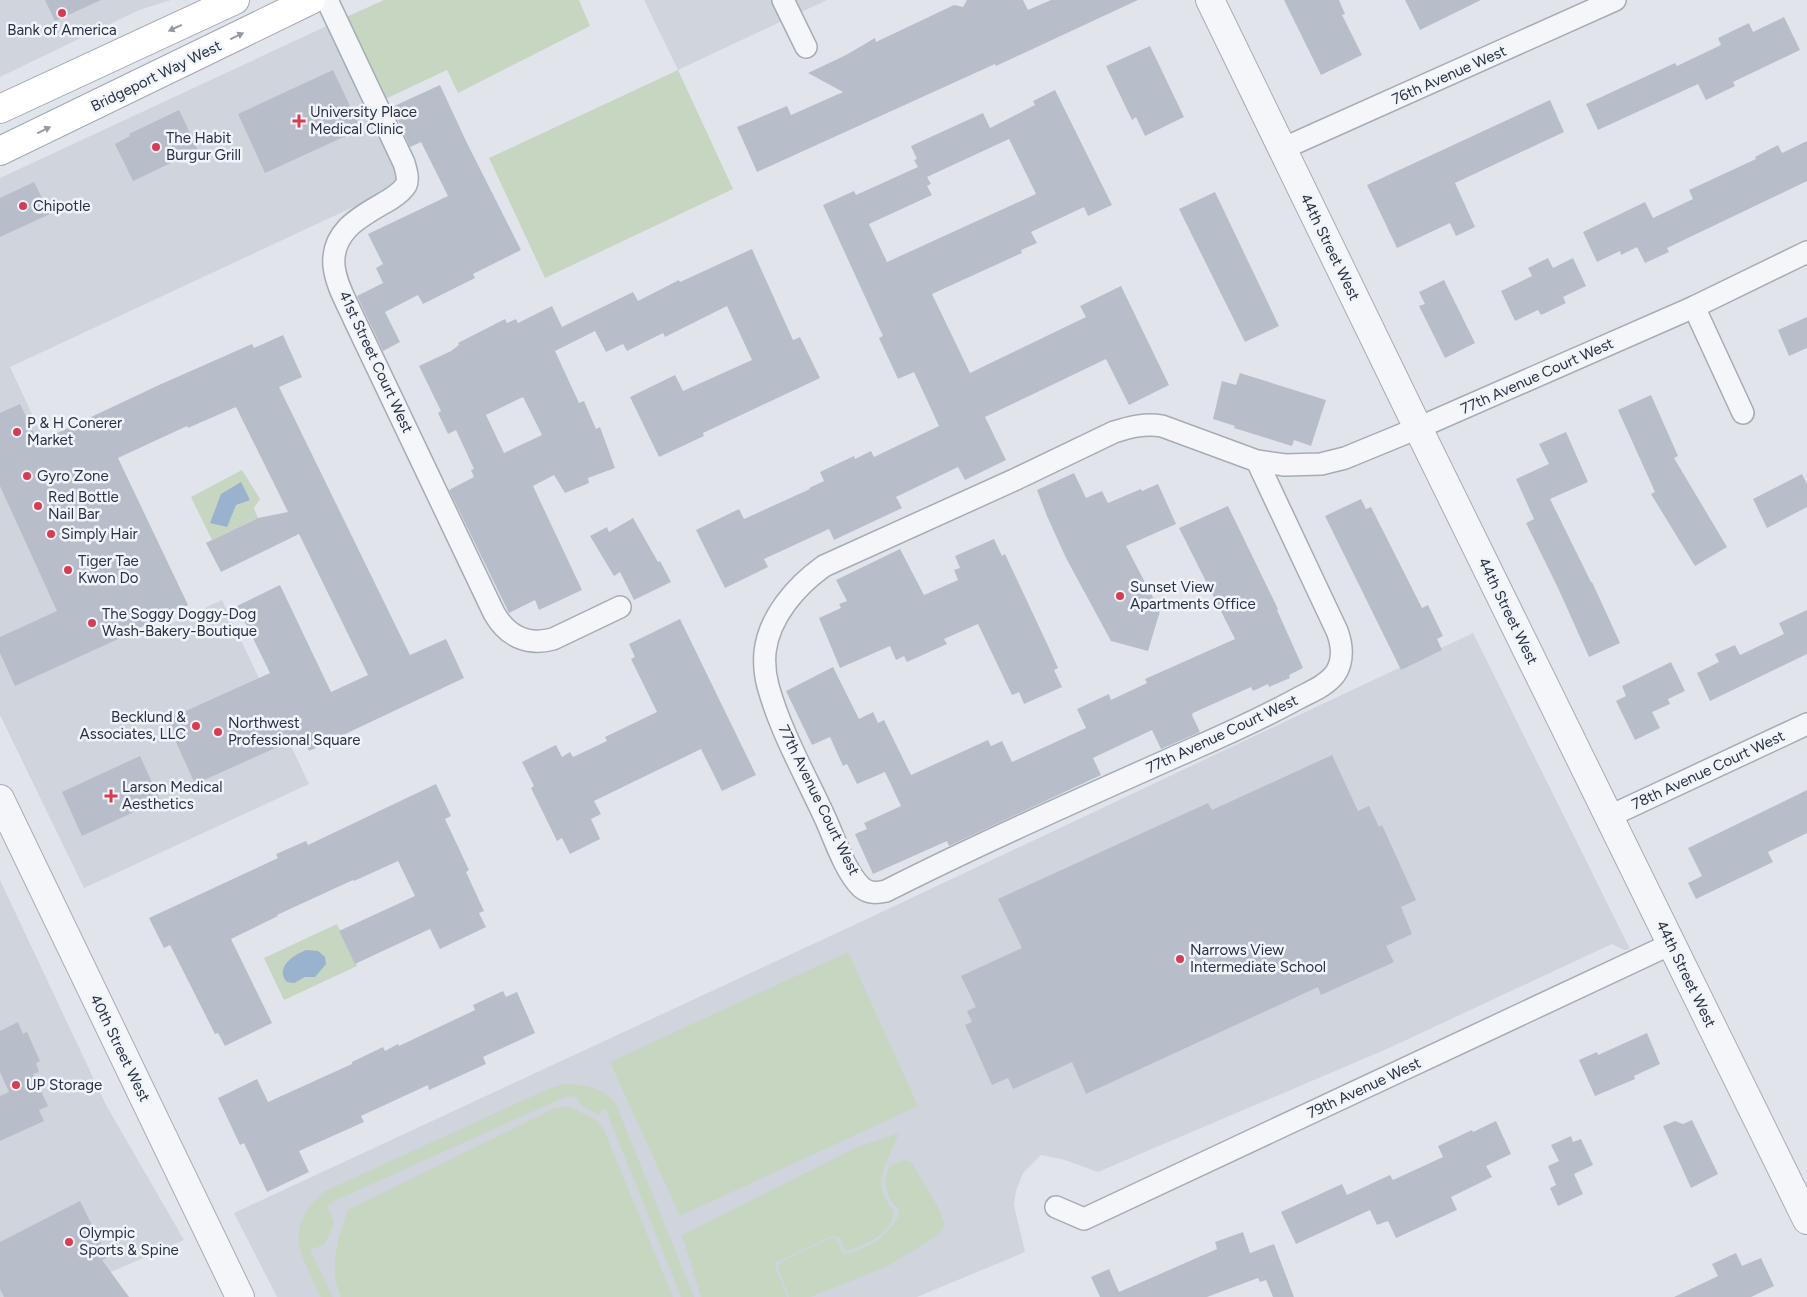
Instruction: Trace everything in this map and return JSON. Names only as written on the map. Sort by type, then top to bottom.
[{"type":"main road","points":[[0,109],[235,0]]},
{"type":"main road","name":"Bridgeport Way West","points":[[0,151],[311,0]]},
{"type":"street","name":"41st Street Court West","points":[[328,0],[404,163],[408,180],[400,193],[358,218],[344,230],[336,247],[334,261],[336,276],[354,320],[494,613],[507,630],[517,638],[542,642],[553,639],[620,606]]},
{"type":"street","points":[[783,0],[806,47]]},
{"type":"street","name":"44th Street West","points":[[1210,0],[1807,1220]]},
{"type":"street","name":"76th Avenue West","points":[[1282,149],[1615,0]]},
{"type":"street","name":"77th Avenue Court West","points":[[1257,461],[1340,638],[1340,662],[1335,674],[1321,686],[1258,720],[955,856],[886,891],[874,893],[862,888],[847,866],[782,725],[768,685],[765,668],[767,640],[780,613],[802,584],[824,566],[1128,427],[1162,426],[1257,461],[1285,465],[1321,464],[1345,458],[1694,307],[1807,252]]},
{"type":"street","points":[[1694,307],[1743,414]]},
{"type":"street","name":"78th Avenue Court West","points":[[1608,816],[1807,724]]},
{"type":"street","name":"40th Street West","points":[[0,799],[240,1297]]},
{"type":"street","name":"79th Avenue West","points":[[1056,1207],[1084,1219],[1671,944]]},
{"type":"shaded area","points":[[0,0],[171,0],[139,10],[0,77]]},
{"type":"shaded area","points":[[644,0],[827,0],[678,70]]},
{"type":"shaded area","points":[[344,18],[418,177],[10,367],[137,639],[222,600],[309,784],[84,888],[0,715],[0,178]]},
{"type":"shaded area","name":"Narrows View Intermediate School","points":[[1473,633],[1630,949],[1624,950],[1612,944],[1389,1048],[1098,1172],[1065,1160],[1041,1155],[1023,1173],[1016,1191],[1014,1205],[1025,1252],[917,1297],[277,1297],[234,1213],[869,918]]},
{"type":"shaded area","points":[[0,880],[106,1105],[184,1240],[54,1297],[0,1297]]},
{"type":"green space","points":[[384,0],[579,0],[590,26],[458,93],[447,70],[381,101],[344,18]]},
{"type":"green space","points":[[678,70],[733,189],[545,278],[489,158]]},
{"type":"green space","points":[[242,470],[260,499],[254,508],[258,518],[212,540],[191,497]]},
{"type":"green space","points":[[337,924],[357,966],[284,1000],[264,958]]},
{"type":"green space","points":[[848,952],[918,1106],[680,1216],[610,1062]]},
{"type":"green space","points":[[565,1084],[592,1087],[604,1093],[615,1102],[694,1297],[681,1297],[606,1110],[603,1108],[599,1115],[579,1104],[577,1097],[567,1096],[334,1201],[327,1206],[334,1222],[325,1244],[310,1250],[333,1297],[321,1297],[302,1255],[299,1231],[310,1206],[323,1192],[548,1089]]},
{"type":"green space","points":[[567,1106],[596,1120],[603,1128],[673,1297],[341,1297],[337,1287],[335,1265],[338,1242],[348,1210],[553,1109]]},
{"type":"green space","points":[[899,1133],[885,1164],[881,1182],[887,1202],[894,1212],[889,1226],[884,1232],[848,1251],[844,1250],[840,1237],[832,1236],[774,1263],[787,1297],[701,1297],[682,1235],[855,1148]]},
{"type":"green space","points":[[904,1160],[911,1162],[939,1209],[945,1225],[939,1234],[888,1266],[810,1297],[789,1297],[778,1267],[782,1261],[832,1238],[836,1238],[843,1254],[849,1254],[877,1241],[891,1228],[899,1211],[888,1194],[886,1174],[890,1166]]},
{"type":"water","points":[[241,482],[250,500],[236,505],[227,527],[210,523],[221,494]]},
{"type":"water","points":[[307,950],[318,951],[325,957],[326,964],[315,977],[305,977],[294,983],[287,982],[283,972],[287,962]]},
{"type":"building","name":"Bank of America","points":[[45,0],[101,0],[55,21]]},
{"type":"building","points":[[967,0],[1023,0],[1028,10],[1051,0],[1138,0],[996,66],[995,64],[757,172],[737,127],[787,106],[791,115],[843,92],[808,73],[846,55],[875,38],[876,42],[954,5],[963,7]]},
{"type":"building","points":[[1284,0],[1339,0],[1345,14],[1342,15],[1362,55],[1321,75]]},
{"type":"building","points":[[1405,0],[1481,0],[1420,30]]},
{"type":"building","points":[[1784,17],[1800,50],[1733,82],[1735,86],[1706,100],[1698,84],[1598,130],[1586,104],[1675,63],[1677,66],[1721,45],[1718,38],[1749,23],[1753,32]]},
{"type":"building","points":[[1150,46],[1184,117],[1145,136],[1136,117],[1132,120],[1106,66]]},
{"type":"building","name":"University Place Medical Clinic","points":[[333,70],[361,129],[265,173],[238,114]]},
{"type":"building","points":[[440,85],[521,250],[473,274],[475,278],[423,304],[418,295],[385,312],[400,342],[383,351],[357,296],[383,283],[376,268],[383,264],[368,234],[448,196],[421,142],[410,147],[392,107]]},
{"type":"building","points":[[1055,90],[1112,205],[1088,216],[1084,207],[1031,232],[1037,243],[1021,250],[1022,253],[932,294],[970,373],[1086,317],[1080,306],[1121,286],[1169,385],[1129,405],[1106,359],[985,417],[1006,460],[965,480],[958,467],[896,497],[902,508],[834,540],[829,529],[764,559],[768,567],[725,588],[696,530],[739,509],[744,519],[824,481],[820,472],[854,456],[855,459],[871,451],[874,457],[939,426],[914,372],[898,379],[879,338],[883,336],[823,205],[854,191],[856,195],[918,167],[914,160],[917,159],[911,146],[983,113],[990,128],[1035,105],[1033,101]],"holes":[[[1009,139],[1036,194],[887,262],[869,224],[932,195],[927,186],[931,184],[927,177]]]},
{"type":"building","points":[[1550,100],[1564,132],[1455,183],[1475,227],[1456,236],[1450,223],[1397,248],[1367,185]]},
{"type":"building","name":"The Habit Burgur Grill","points":[[179,110],[198,150],[133,181],[115,144],[130,136],[129,134]]},
{"type":"building","points":[[1807,141],[1807,181],[1667,248],[1669,252],[1645,263],[1637,247],[1621,255],[1620,251],[1597,262],[1583,232],[1645,202],[1653,218],[1693,199],[1689,190],[1756,159],[1755,157],[1778,145],[1782,153]]},
{"type":"building","name":"Chipotle","points":[[34,182],[50,214],[0,237],[0,198]]},
{"type":"building","points":[[1215,192],[1279,326],[1245,342],[1179,209]]},
{"type":"building","points":[[752,249],[793,340],[800,337],[820,378],[703,433],[704,436],[659,457],[630,397],[675,375],[683,391],[752,360],[727,306],[665,337],[663,333],[627,351],[623,344],[606,352],[595,331],[555,351],[579,403],[584,401],[596,429],[600,427],[615,468],[588,478],[589,483],[565,493],[554,475],[533,486],[582,590],[539,610],[535,600],[509,613],[449,490],[474,477],[471,470],[474,469],[456,430],[448,434],[438,413],[441,411],[419,366],[451,351],[459,345],[458,343],[505,319],[507,323],[516,319],[518,323],[552,306],[562,327],[633,292],[638,301],[679,280],[680,282]],"holes":[[[523,397],[542,435],[504,453],[486,415]]]},
{"type":"building","points":[[1548,258],[1553,268],[1573,258],[1586,286],[1563,297],[1566,303],[1541,315],[1538,310],[1515,321],[1501,291],[1532,276],[1528,268]]},
{"type":"building","points":[[1444,280],[1475,343],[1445,358],[1419,306],[1425,304],[1419,292]]},
{"type":"building","points":[[1807,317],[1807,348],[1789,356],[1778,330]]},
{"type":"building","points":[[283,335],[302,377],[279,387],[410,655],[446,639],[464,678],[309,751],[302,736],[195,784],[166,720],[270,673],[237,606],[280,585],[331,692],[368,675],[299,534],[221,572],[206,543],[258,518],[288,512],[236,407],[188,428],[187,426],[118,458],[188,605],[15,686],[0,653],[0,637],[57,611],[0,486],[0,413],[20,404],[38,442],[252,344],[254,348]]},
{"type":"building","points":[[1240,373],[1326,400],[1311,446],[1294,440],[1292,446],[1234,428],[1235,426],[1213,419],[1222,381],[1236,385]]},
{"type":"building","points":[[1651,395],[1678,456],[1674,458],[1727,547],[1695,566],[1651,494],[1655,492],[1618,410]]},
{"type":"building","points":[[1566,432],[1588,482],[1550,499],[1620,643],[1589,657],[1526,523],[1534,519],[1516,479],[1549,464],[1539,444]]},
{"type":"building","points":[[1074,473],[1086,498],[1102,491],[1108,503],[1158,484],[1176,524],[1126,546],[1160,611],[1148,651],[1111,641],[1066,558],[1047,516],[1037,490]]},
{"type":"building","points":[[1802,474],[1807,484],[1807,507],[1767,528],[1753,499]]},
{"type":"building","points":[[1361,499],[1366,509],[1371,507],[1422,608],[1428,605],[1443,636],[1437,639],[1442,650],[1401,670],[1325,516]]},
{"type":"building","points":[[1228,506],[1278,609],[1303,668],[1289,675],[1290,678],[1269,687],[1268,684],[1253,691],[1251,687],[1193,713],[1192,715],[1200,732],[1161,749],[1152,730],[1093,758],[1101,775],[949,846],[947,841],[873,874],[855,834],[867,829],[864,823],[901,806],[885,772],[857,784],[847,764],[843,766],[830,737],[812,745],[786,691],[833,667],[859,719],[873,712],[878,723],[884,720],[911,775],[988,740],[991,746],[1002,741],[1012,762],[1086,728],[1077,709],[1109,694],[1111,700],[1147,683],[1145,679],[1235,639],[1179,528]]},
{"type":"building","points":[[633,518],[671,582],[634,600],[620,572],[614,576],[590,536],[607,527],[609,532]]},
{"type":"building","points":[[994,539],[1002,556],[1005,554],[1049,648],[1058,668],[1054,670],[1062,687],[1024,704],[1019,692],[1012,695],[978,624],[944,639],[947,644],[907,662],[904,656],[896,660],[890,646],[840,668],[819,618],[841,608],[839,604],[847,601],[836,580],[900,549],[924,595],[958,580],[954,570],[960,568],[955,556]]},
{"type":"building","points":[[1807,610],[1807,654],[1710,701],[1697,673],[1719,662],[1715,654],[1735,645],[1740,655],[1784,634],[1779,623]]},
{"type":"building","points":[[680,619],[756,775],[722,791],[701,749],[594,801],[601,814],[591,819],[600,839],[570,854],[562,838],[557,841],[531,788],[534,786],[522,762],[556,745],[562,757],[570,752],[573,757],[607,741],[605,737],[657,712],[631,659],[635,657],[629,644]]},
{"type":"building","points":[[1671,662],[1685,691],[1668,699],[1670,704],[1652,712],[1660,728],[1635,740],[1616,701],[1626,696],[1622,686]]},
{"type":"building","points":[[1332,755],[1358,811],[1369,806],[1379,827],[1382,825],[1416,900],[1401,907],[1412,934],[1386,946],[1394,962],[1321,995],[1318,987],[1086,1094],[1072,1062],[1013,1089],[1008,1078],[992,1085],[965,1025],[972,1022],[967,1011],[976,1007],[961,976],[1022,948],[998,899],[1208,803],[1212,810]]},
{"type":"building","name":"Larson Medical Aesthetics","points":[[140,756],[160,800],[82,836],[62,792]]},
{"type":"building","points":[[436,784],[451,816],[445,819],[469,870],[466,872],[484,911],[479,913],[486,927],[440,949],[430,929],[355,964],[339,931],[415,896],[398,861],[353,880],[277,915],[231,939],[272,1023],[225,1046],[218,1033],[215,1034],[170,945],[164,948],[149,918],[278,858],[276,854],[306,841],[308,845]]},
{"type":"building","points":[[1807,790],[1807,833],[1768,852],[1773,862],[1696,899],[1688,883],[1702,876],[1688,848]]},
{"type":"building","points":[[503,991],[506,997],[517,992],[535,1033],[483,1057],[486,1064],[429,1090],[428,1085],[361,1116],[364,1122],[299,1151],[309,1172],[267,1192],[244,1143],[240,1145],[218,1098],[257,1079],[268,1102],[352,1064],[352,1062],[383,1047],[385,1051],[398,1044],[399,1046],[475,1010],[473,1005]]},
{"type":"building","name":"UP Storage","points":[[18,1022],[23,1034],[27,1032],[40,1061],[36,1063],[39,1072],[33,1074],[48,1106],[39,1110],[44,1121],[0,1141],[0,1096],[9,1092],[0,1072],[0,1031]]},
{"type":"building","points":[[1647,1033],[1660,1064],[1634,1076],[1635,1079],[1595,1096],[1579,1060],[1597,1052],[1598,1055]]},
{"type":"building","points":[[1692,1120],[1718,1174],[1691,1188],[1663,1126],[1675,1121],[1683,1124]]},
{"type":"building","points":[[1496,1121],[1511,1154],[1486,1166],[1492,1177],[1451,1197],[1457,1210],[1396,1238],[1388,1221],[1377,1225],[1370,1210],[1296,1244],[1281,1212],[1342,1184],[1347,1195],[1390,1175],[1393,1180],[1443,1157],[1438,1146]]},
{"type":"building","points":[[1571,1136],[1573,1142],[1581,1139],[1593,1165],[1574,1174],[1583,1194],[1558,1206],[1550,1188],[1556,1185],[1548,1166],[1559,1161],[1551,1145]]},
{"type":"building","points":[[80,1201],[108,1257],[102,1260],[129,1297],[4,1297],[0,1289],[0,1242]]},
{"type":"building","points":[[1243,1232],[1250,1253],[1274,1244],[1294,1297],[1273,1297],[1266,1280],[1260,1282],[1258,1278],[1207,1297],[1100,1297],[1091,1277],[1109,1269],[1119,1292],[1217,1249],[1215,1242]]},
{"type":"building","points":[[1736,1253],[1742,1266],[1761,1258],[1774,1286],[1751,1297],[1674,1297],[1718,1276],[1712,1264]]},
{"type":"place","name":"Bank of America","points":[[62,13]]},
{"type":"place","name":"University Place Medical Clinic","points":[[299,121]]},
{"type":"place","name":"The Habit Burgur Grill","points":[[156,147]]},
{"type":"place","name":"Chipotle","points":[[23,206]]},
{"type":"place","name":"P & H Conerer Market","points":[[17,432]]},
{"type":"place","name":"Gyro Zone","points":[[27,476]]},
{"type":"place","name":"Red Bottle Nail Bar","points":[[38,506]]},
{"type":"place","name":"Simply Hair","points":[[51,534]]},
{"type":"place","name":"Tiger Tae Kwon Do","points":[[68,570]]},
{"type":"place","name":"Sunset View Apartments Office","points":[[1120,596]]},
{"type":"place","name":"The Soggy Doggy-Dog Wash-Bakery-Boutique","points":[[92,623]]},
{"type":"place","name":"Becklund & Associates, LLC","points":[[196,726]]},
{"type":"place","name":"Northwest Professional Square","points":[[218,732]]},
{"type":"place","name":"Larson Medical Aesthetics","points":[[111,796]]},
{"type":"place","name":"Narrows View Intermediate School","points":[[1180,959]]},
{"type":"place","name":"UP Storage","points":[[16,1085]]},
{"type":"place","name":"Olympic Sports & Spine","points":[[69,1242]]}]
